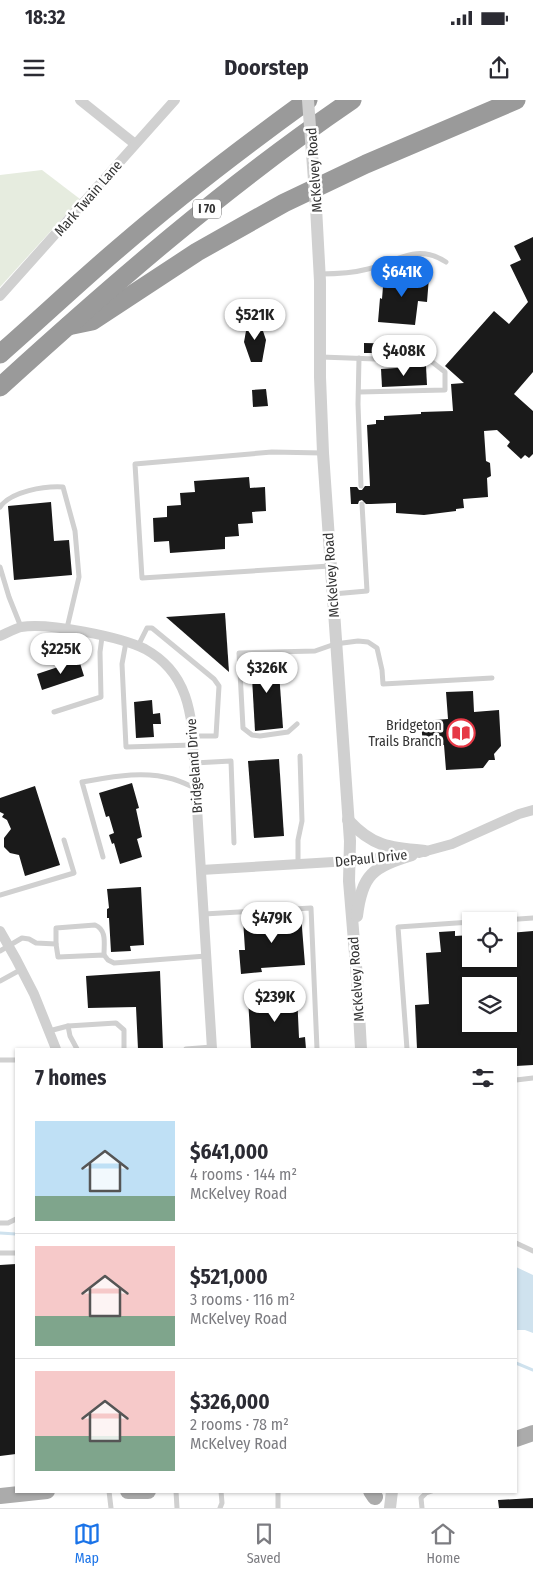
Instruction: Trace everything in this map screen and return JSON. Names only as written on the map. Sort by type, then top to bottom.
[{"type":"highway","points":[[255,138],[295,100]]},
{"type":"highway","name":"I 70","points":[[0,354],[120,247],[255,138],[308,100]]},
{"type":"highway","name":"I 70","points":[[0,387],[186,225],[352,100]]},
{"type":"highway","points":[[68,326],[92,321],[197,252],[284,203],[366,164],[516,100]]},
{"type":"main road","points":[[517,1430],[533,1432]]},
{"type":"main road","points":[[517,1439],[533,1432]]},
{"type":"main road","points":[[0,1496],[28,1493]]},
{"type":"street","points":[[80,100],[135,144]]},
{"type":"street","name":"Mark Twain Lane","points":[[0,296],[175,100]]},
{"type":"street","name":"McKelvey Road","points":[[308,100],[319,247],[322,454],[348,820],[349,881],[360,1048]]},
{"type":"street","name":"Bridgeland Drive","points":[[0,635],[21,628],[41,626],[67,629],[126,642],[138,646],[160,659],[179,682],[187,700],[193,741],[212,1048]]},
{"type":"street","name":"DePaul Drive","points":[[201,870],[350,861],[412,855],[452,844],[519,814],[533,810]]},
{"type":"street","points":[[348,820],[357,830],[379,844],[390,848],[425,851]]},
{"type":"street","points":[[354,941],[359,900],[364,885],[375,870],[387,862],[412,855]]},
{"type":"street","points":[[0,931],[4,948],[22,969],[34,994],[55,1048]]},
{"type":"street","points":[[390,1508],[392,1493]]},
{"type":"lane","points":[[320,274],[367,270],[406,255],[422,253],[435,255],[446,262]]},
{"type":"lane","points":[[320,356],[431,361],[446,372],[445,390],[359,392]]},
{"type":"lane","points":[[358,358],[361,486]]},
{"type":"lane","points":[[322,454],[272,452],[135,464],[142,578],[330,566]]},
{"type":"lane","points":[[0,507],[4,501],[17,495],[47,486],[64,487],[74,530],[79,577],[67,629]]},
{"type":"lane","points":[[332,594],[367,591],[362,504]]},
{"type":"lane","points":[[0,567],[21,628]]},
{"type":"lane","points":[[126,642],[122,664],[126,747],[193,741],[216,736],[219,686],[214,679],[152,628],[147,628],[138,646]]},
{"type":"lane","points":[[54,712],[101,696],[100,652],[102,637]]},
{"type":"lane","points":[[297,724],[288,732],[260,736],[252,735],[243,728],[239,653],[315,651],[335,644],[368,642],[377,648],[383,684],[492,678]]},
{"type":"lane","points":[[298,864],[298,840],[302,821],[300,756]]},
{"type":"lane","points":[[194,762],[230,761],[234,844]]},
{"type":"lane","points":[[103,856],[82,782],[120,776],[156,775],[174,779],[196,788]]},
{"type":"lane","points":[[0,895],[74,873],[64,840]]},
{"type":"lane","points":[[203,914],[310,908],[317,1048]]},
{"type":"lane","points":[[517,919],[533,918]]},
{"type":"lane","points":[[407,1048],[398,927],[462,923]]},
{"type":"lane","points":[[104,955],[58,956],[56,928],[95,925],[100,927],[104,932],[104,955],[108,960],[114,962],[207,956]]},
{"type":"lane","points":[[4,948],[22,938],[36,943],[56,944]]},
{"type":"lane","points":[[0,981],[22,969]]},
{"type":"lane","points":[[48,1031],[68,1026],[116,1023],[124,1030],[124,1048]]},
{"type":"lane","points":[[68,1026],[70,1036],[76,1048]]},
{"type":"lane","points":[[0,1060],[15,1060]]},
{"type":"lane","points":[[517,1080],[533,1078]]},
{"type":"lane","points":[[0,1223],[8,1223],[15,1220]]},
{"type":"lane","points":[[517,1243],[533,1251]]},
{"type":"lane","points":[[0,1253],[15,1252]]},
{"type":"lane","points":[[109,1493],[111,1508]]},
{"type":"lane","points":[[176,1493],[177,1508]]},
{"type":"lane","points":[[220,1508],[222,1503],[221,1493]]},
{"type":"lane","points":[[278,1493],[278,1508]]},
{"type":"lane","points":[[422,1508],[421,1498],[426,1493]]},
{"type":"shaded area","points":[[42,170],[80,199],[0,287],[0,175]]},
{"type":"water","points":[[517,1267],[533,1275],[533,1333],[517,1330]]},
{"type":"building","points":[[533,237],[533,372],[514,394],[533,411],[533,454],[529,458],[525,455],[521,459],[507,446],[510,442],[497,430],[484,431],[486,461],[490,463],[491,476],[487,478],[488,497],[463,499],[464,508],[456,509],[456,511],[424,515],[396,513],[396,503],[366,504],[362,500],[358,504],[351,504],[350,487],[357,487],[359,490],[362,490],[365,486],[370,486],[367,425],[376,424],[376,420],[384,420],[384,416],[453,411],[451,384],[464,383],[445,366],[494,311],[509,324],[528,302],[510,265],[521,260],[514,246]]},
{"type":"building","points":[[392,272],[423,274],[423,277],[429,277],[427,302],[418,301],[415,325],[378,322],[384,274],[392,275]]},
{"type":"building","points":[[259,319],[266,340],[262,362],[251,362],[244,342],[248,320]]},
{"type":"building","points":[[364,343],[409,344],[409,353],[364,353]]},
{"type":"building","points":[[426,366],[427,385],[382,387],[381,369]]},
{"type":"building","points":[[266,389],[268,406],[253,407],[252,390]]},
{"type":"building","points":[[249,477],[250,488],[265,487],[266,511],[252,512],[253,523],[238,524],[239,536],[225,537],[225,549],[170,553],[169,541],[154,542],[153,518],[167,517],[167,506],[181,505],[180,493],[195,492],[194,481]]},
{"type":"building","points":[[51,502],[54,541],[69,540],[72,575],[14,580],[8,506]]},
{"type":"building","points":[[225,613],[229,672],[166,617]]},
{"type":"building","points":[[278,658],[283,728],[255,731],[251,660]]},
{"type":"building","points":[[79,660],[84,676],[42,690],[37,674]]},
{"type":"building","name":"Bridgeton Trails Branch","points":[[473,691],[474,712],[499,710],[501,746],[494,754],[495,760],[489,760],[483,768],[446,770],[444,745],[423,746],[421,721],[448,719],[446,692]]},
{"type":"building","points":[[152,700],[153,714],[160,713],[161,724],[153,724],[154,737],[136,738],[134,702]]},
{"type":"building","points":[[279,759],[284,836],[254,838],[248,761]]},
{"type":"building","points":[[132,783],[139,808],[136,809],[142,837],[137,839],[142,857],[120,864],[114,843],[112,844],[109,835],[114,833],[109,816],[106,817],[99,793]]},
{"type":"building","points":[[35,786],[60,865],[25,876],[19,855],[10,853],[4,847],[4,838],[11,829],[7,820],[2,817],[4,814],[0,812],[0,798]]},
{"type":"building","points":[[141,887],[144,945],[130,946],[131,951],[111,952],[109,918],[107,918],[107,909],[109,908],[107,889]]},
{"type":"building","points":[[301,915],[305,965],[261,968],[262,972],[241,974],[239,950],[245,950],[243,919]]},
{"type":"building","points":[[455,931],[455,936],[462,936],[462,967],[517,967],[517,932],[533,931],[533,1065],[517,1066],[517,1048],[417,1048],[415,1005],[429,1004],[426,953],[441,952],[439,932]]},
{"type":"building","points":[[160,971],[163,1048],[138,1048],[136,1007],[88,1008],[86,976]]},
{"type":"building","points":[[297,994],[299,1038],[305,1037],[306,1048],[251,1048],[248,998]]},
{"type":"building","points":[[15,1264],[15,1454],[0,1456],[0,1265]]},
{"type":"building","points":[[533,1498],[533,1508],[499,1508],[498,1500]]},
{"type":"waterway","points":[[0,1233],[15,1234]]},
{"type":"waterway","points":[[517,1363],[533,1370]]},
{"type":"place","name":"Bridgeton Trails Branch","points":[[461,733]]}]
